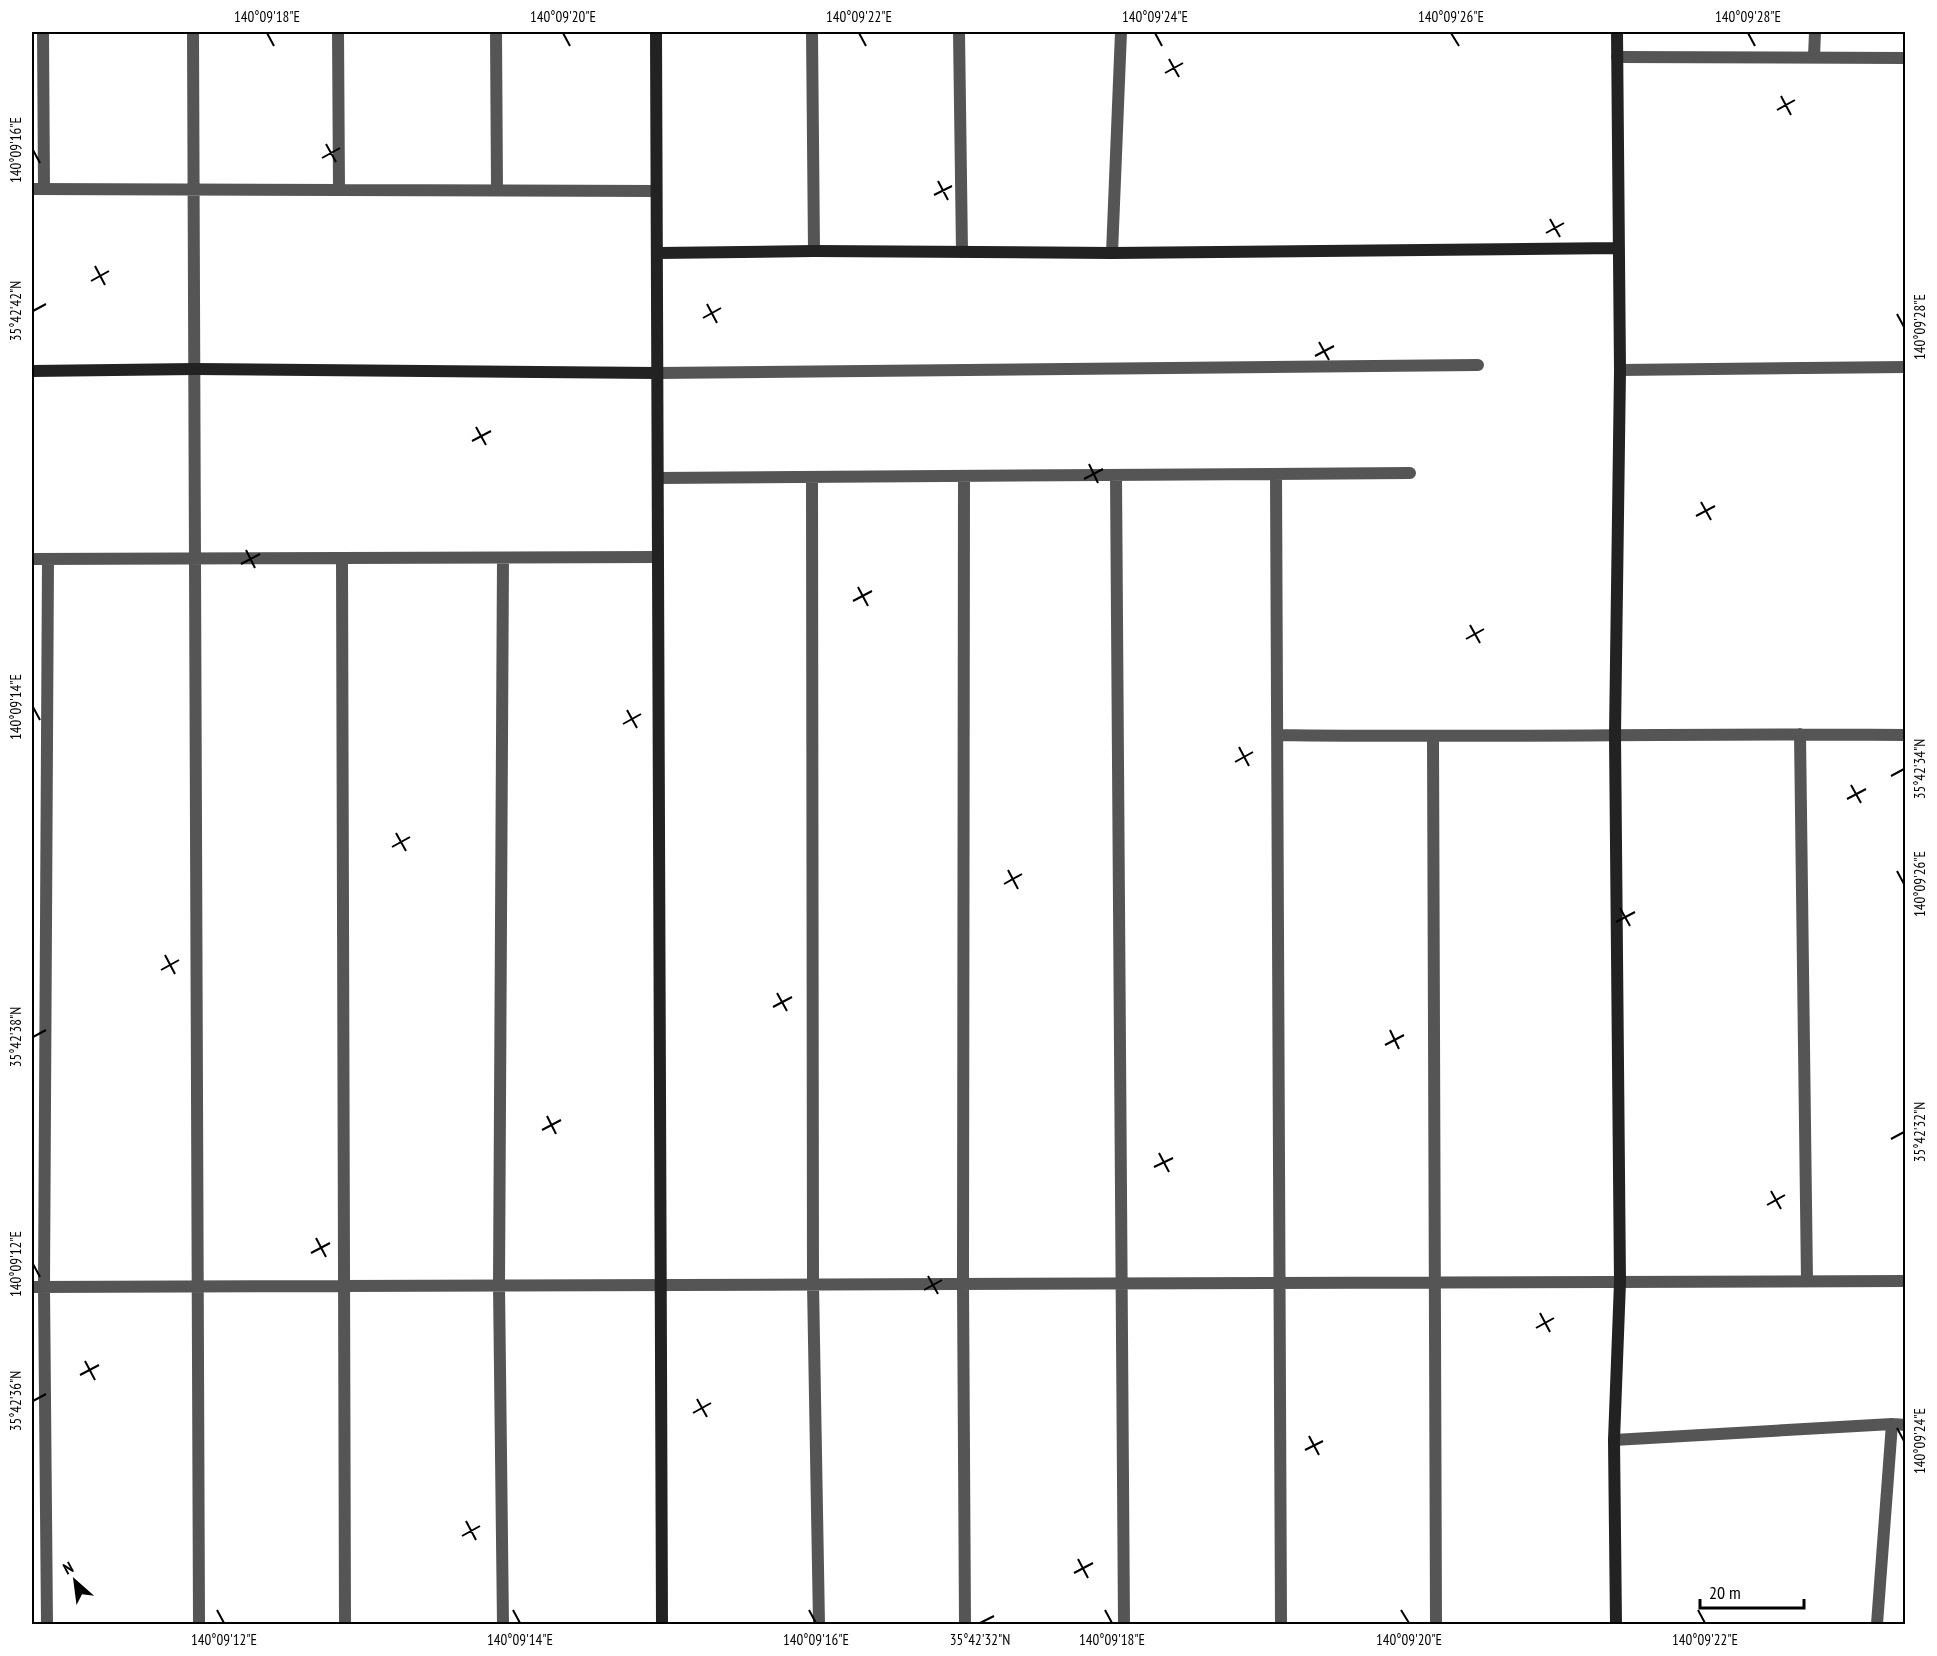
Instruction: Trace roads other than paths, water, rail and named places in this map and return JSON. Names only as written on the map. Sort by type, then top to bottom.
[{"type":"street","points":[[43,32],[38,189],[656,191]]},
{"type":"street","points":[[193,32],[199,1624]]},
{"type":"street","points":[[338,32],[339,190]]},
{"type":"street","points":[[496,32],[497,190]]},
{"type":"street","points":[[656,32],[662,1624]]},
{"type":"street","points":[[812,32],[814,251]]},
{"type":"street","points":[[959,32],[962,252]]},
{"type":"street","points":[[1112,253],[1121,32]]},
{"type":"street","points":[[1616,1624],[1614,1440],[1620,1282],[1615,735],[1620,370],[1617,32]]},
{"type":"street","points":[[1815,32],[1815,57]]},
{"type":"street","points":[[1617,57],[1905,58]]},
{"type":"street","points":[[658,254],[814,251],[1112,253],[1619,248]]},
{"type":"street","points":[[32,371],[195,369],[657,374],[1479,365]]},
{"type":"street","points":[[1620,370],[1905,367]]},
{"type":"street","points":[[658,478],[1410,473]]},
{"type":"street","points":[[1276,474],[1281,1624]]},
{"type":"street","points":[[1116,475],[1124,1624]]},
{"type":"street","points":[[964,476],[964,1624]]},
{"type":"street","points":[[812,477],[813,1284],[819,1624]]},
{"type":"street","points":[[32,560],[657,557]]},
{"type":"street","points":[[342,558],[345,1624]]},
{"type":"street","points":[[503,558],[499,1286],[503,1624]]},
{"type":"street","points":[[47,1624],[38,1287],[48,559]]},
{"type":"street","points":[[1800,734],[1807,1281]]},
{"type":"street","points":[[1277,735],[1433,737],[1905,735]]},
{"type":"street","points":[[1433,737],[1436,1624]]},
{"type":"street","points":[[38,1287],[1905,1281]]},
{"type":"street","points":[[1877,1624],[1892,1424]]},
{"type":"street","points":[[1614,1440],[1905,1425]]}]
